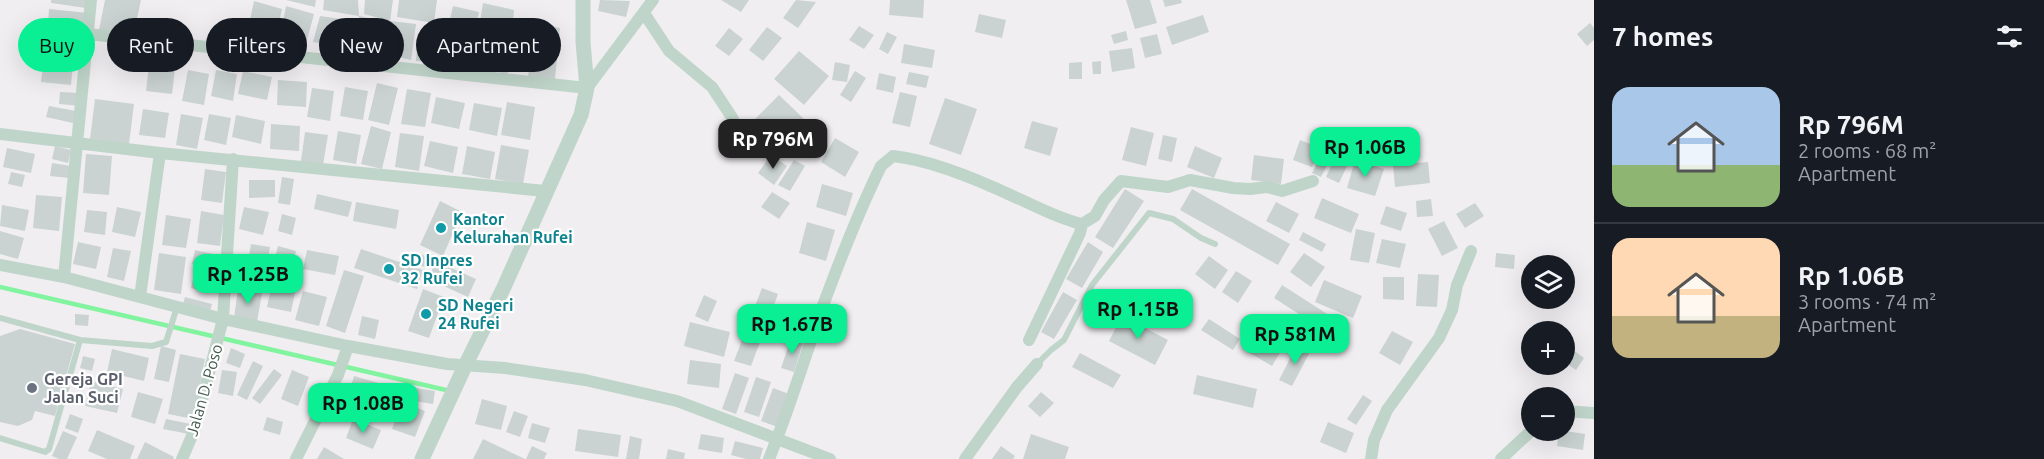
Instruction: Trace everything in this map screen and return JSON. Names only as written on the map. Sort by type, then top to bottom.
[{"type":"street","points":[[89,18],[91,0]]},
{"type":"street","points":[[422,459],[504,287],[545,191],[581,115],[587,88],[583,0]]},
{"type":"street","points":[[587,88],[653,0]]},
{"type":"street","points":[[644,13],[669,51],[711,87],[733,119],[739,139],[754,150]]},
{"type":"street","points":[[95,35],[587,88]]},
{"type":"street","points":[[64,277],[84,72]]},
{"type":"street","points":[[0,134],[160,153],[545,191]]},
{"type":"street","points":[[140,297],[160,153]]},
{"type":"street","points":[[769,459],[841,258],[881,166],[893,156],[914,158],[1014,196],[1065,220],[1082,224],[1095,216],[1104,200],[1121,181],[1168,188],[1190,180],[1233,188],[1267,187],[1282,191],[1313,181]]},
{"type":"street","name":"Jalan D. Poso","points":[[182,459],[194,431],[221,325],[233,159]]},
{"type":"street","points":[[1029,340],[1080,233],[1082,224]]},
{"type":"street","points":[[1371,459],[1374,440],[1387,410],[1439,338],[1452,310],[1457,285],[1471,251]]},
{"type":"street","points":[[0,265],[64,277],[177,307],[221,325],[346,351],[465,366],[505,368],[585,380],[677,401],[830,459]]},
{"type":"street","points":[[296,459],[338,375],[346,351]]},
{"type":"street","points":[[965,459],[1017,387],[1037,364]]},
{"type":"street","points":[[1575,412],[1594,413]]},
{"type":"street","points":[[1501,459],[1521,440]]},
{"type":"lane","points":[[1037,364],[1064,340],[1092,285],[1149,213],[1173,219],[1201,238],[1215,244]]},
{"type":"lane","points":[[0,318],[81,340],[159,345],[166,342],[177,307]]},
{"type":"lane","points":[[0,438],[47,451],[53,440],[81,340]]},
{"type":"building","points":[[51,0],[87,0],[86,8],[51,3]]},
{"type":"building","points":[[105,0],[141,0],[137,18],[107,18],[107,30],[99,30]]},
{"type":"building","points":[[286,0],[316,0],[315,7]]},
{"type":"building","points":[[324,0],[358,0],[359,16],[323,10]]},
{"type":"building","points":[[365,0],[393,0],[390,18],[364,14]]},
{"type":"building","points":[[399,0],[437,0],[435,18],[416,18],[416,20],[397,17]]},
{"type":"building","points":[[600,0],[630,1],[626,17],[598,11]]},
{"type":"building","points":[[721,0],[749,0],[741,12]]},
{"type":"building","points":[[796,0],[816,2],[798,28],[783,18]]},
{"type":"building","points":[[890,0],[924,0],[923,18],[889,15]]},
{"type":"building","points":[[1126,0],[1150,0],[1157,23],[1135,29]]},
{"type":"building","points":[[1163,0],[1181,0],[1182,3],[1165,7]]},
{"type":"building","points":[[254,1],[282,9],[280,18],[250,18]]},
{"type":"building","points":[[483,3],[514,10],[513,18],[481,18]]},
{"type":"building","points":[[286,6],[314,14],[307,40],[307,18],[284,18]]},
{"type":"building","points":[[453,6],[479,12],[478,18],[450,18]]},
{"type":"building","points":[[49,9],[88,13],[87,18],[48,18]]},
{"type":"building","points":[[979,14],[1006,20],[1002,38],[975,32]]},
{"type":"building","points":[[1203,15],[1209,32],[1172,45],[1166,27]]},
{"type":"building","points":[[319,20],[319,43],[313,42]]},
{"type":"building","points":[[404,23],[416,24],[411,60],[404,58]]},
{"type":"building","points":[[1590,23],[1594,28],[1594,40],[1587,46],[1577,34]]},
{"type":"building","points":[[859,26],[874,35],[864,49],[849,40]]},
{"type":"building","points":[[767,27],[782,38],[763,61],[749,50]]},
{"type":"building","points":[[729,28],[743,39],[729,56],[715,46]]},
{"type":"building","points":[[1126,31],[1128,40],[1114,44],[1111,35]]},
{"type":"building","points":[[887,32],[897,37],[888,54],[879,49]]},
{"type":"building","points":[[1157,34],[1162,54],[1145,58],[1140,38]]},
{"type":"building","points":[[904,44],[935,50],[932,68],[901,63]]},
{"type":"building","points":[[1132,48],[1135,68],[1112,72],[1109,51]]},
{"type":"building","points":[[799,51],[829,76],[804,105],[774,79]]},
{"type":"building","points":[[1101,61],[1101,74],[1093,74],[1092,62]]},
{"type":"building","points":[[835,62],[850,65],[847,82],[832,80]]},
{"type":"building","points":[[1082,62],[1082,79],[1069,79],[1069,63]]},
{"type":"building","points":[[855,71],[866,78],[851,102],[840,95]]},
{"type":"building","points":[[42,72],[72,72],[71,85],[41,82]]},
{"type":"building","points":[[148,72],[175,72],[172,94],[146,91]]},
{"type":"building","points":[[188,72],[209,74],[204,105],[182,101]]},
{"type":"building","points":[[216,72],[237,74],[233,101],[211,96]]},
{"type":"building","points":[[243,72],[272,77],[267,100],[238,94]]},
{"type":"building","points":[[529,72],[556,72],[555,79],[528,76]]},
{"type":"building","points":[[909,72],[929,76],[926,88],[906,84]]},
{"type":"building","points":[[879,73],[896,77],[893,93],[876,89]]},
{"type":"building","points":[[278,80],[307,82],[306,107],[277,105]]},
{"type":"building","points":[[377,83],[398,88],[389,125],[368,120]]},
{"type":"building","points":[[345,87],[368,91],[363,120],[340,116]]},
{"type":"building","points":[[312,88],[334,91],[330,121],[307,117]]},
{"type":"building","points":[[407,89],[431,93],[425,127],[401,124]]},
{"type":"building","points":[[60,92],[81,93],[80,106],[59,104]]},
{"type":"building","points":[[900,92],[917,96],[910,127],[892,123]]},
{"type":"building","points":[[779,95],[804,119],[779,144],[754,120]]},
{"type":"building","points":[[436,97],[465,103],[459,129],[431,123]]},
{"type":"building","points":[[945,98],[977,109],[961,155],[929,144]]},
{"type":"building","points":[[95,99],[134,104],[129,144],[90,139]]},
{"type":"building","points":[[507,102],[535,107],[530,140],[501,135]]},
{"type":"building","points":[[474,103],[502,108],[497,136],[469,130]]},
{"type":"building","points":[[49,106],[76,111],[73,123],[46,117]]},
{"type":"building","points":[[143,109],[169,113],[165,138],[139,135]]},
{"type":"building","points":[[181,114],[203,118],[197,149],[176,145]]},
{"type":"building","points":[[209,114],[231,118],[226,145],[204,140]]},
{"type":"building","points":[[236,115],[265,121],[261,144],[232,137]]},
{"type":"building","points":[[1032,121],[1058,128],[1050,156],[1024,148]]},
{"type":"building","points":[[271,124],[300,126],[299,151],[270,149]]},
{"type":"building","points":[[371,126],[391,132],[382,169],[361,164]]},
{"type":"building","points":[[1131,127],[1154,133],[1146,166],[1122,160]]},
{"type":"building","points":[[338,131],[361,135],[356,164],[333,160]]},
{"type":"building","points":[[305,132],[328,135],[323,165],[301,161]]},
{"type":"building","points":[[400,133],[424,136],[419,171],[395,167]]},
{"type":"building","points":[[1163,135],[1177,138],[1172,162],[1158,159]]},
{"type":"building","points":[[835,138],[859,152],[845,177],[821,162]]},
{"type":"building","points":[[1300,140],[1320,148],[1312,167],[1293,160]]},
{"type":"building","points":[[430,141],[458,147],[453,173],[424,166]]},
{"type":"building","points":[[501,145],[529,150],[523,184],[495,179]]},
{"type":"building","points":[[55,146],[71,150],[68,163],[52,159]]},
{"type":"building","points":[[467,146],[495,152],[490,179],[462,174]]},
{"type":"building","points":[[1195,146],[1222,158],[1214,178],[1187,167]]},
{"type":"building","points":[[1326,147],[1334,151],[1321,177],[1312,173]]},
{"type":"building","points":[[7,148],[35,154],[31,173],[3,167]]},
{"type":"building","points":[[86,154],[112,156],[109,195],[83,193]]},
{"type":"building","points":[[771,155],[787,166],[774,185],[758,173]]},
{"type":"building","points":[[1254,155],[1284,159],[1281,184],[1251,180]]},
{"type":"building","points":[[1335,158],[1348,164],[1339,183],[1326,177]]},
{"type":"building","points":[[794,160],[805,166],[790,191],[778,185]]},
{"type":"building","points":[[1355,160],[1384,169],[1375,196],[1347,188]]},
{"type":"building","points":[[1428,162],[1430,183],[1395,187],[1393,165]]},
{"type":"building","points":[[52,163],[71,166],[69,178],[50,176]]},
{"type":"building","points":[[205,169],[226,172],[222,203],[201,200]]},
{"type":"building","points":[[11,172],[25,175],[22,187],[8,184]]},
{"type":"building","points":[[282,177],[294,179],[290,205],[278,203]]},
{"type":"building","points":[[249,180],[275,180],[275,197],[249,198]]},
{"type":"building","points":[[822,184],[853,193],[846,216],[816,207]]},
{"type":"building","points":[[1125,189],[1144,201],[1113,248],[1095,237]]},
{"type":"building","points":[[1192,189],[1290,244],[1278,265],[1180,210]]},
{"type":"building","points":[[772,192],[790,203],[779,219],[761,207]]},
{"type":"building","points":[[317,194],[352,202],[348,217],[314,209]]},
{"type":"building","points":[[36,195],[62,197],[59,231],[33,228]]},
{"type":"building","points":[[1322,198],[1359,214],[1351,233],[1314,218]]},
{"type":"building","points":[[1431,199],[1433,216],[1417,217],[1416,201]]},
{"type":"building","name":"Kantor Kelurahan Rufei","points":[[440,201],[462,212],[443,256],[420,245]]},
{"type":"building","points":[[356,202],[399,210],[396,229],[353,221]]},
{"type":"building","points":[[1276,202],[1299,214],[1289,233],[1266,221]]},
{"type":"building","points":[[1475,203],[1484,216],[1465,228],[1456,214]]},
{"type":"building","points":[[2,205],[29,210],[25,231],[0,226]]},
{"type":"building","points":[[1386,206],[1407,213],[1401,231],[1380,224]]},
{"type":"building","points":[[117,207],[141,212],[135,237],[112,232]]},
{"type":"building","points":[[244,207],[269,212],[263,235],[239,229]]},
{"type":"building","points":[[87,210],[107,212],[105,235],[84,232]]},
{"type":"building","points":[[201,211],[224,215],[220,246],[197,243]]},
{"type":"building","points":[[282,214],[296,218],[292,235],[278,231]]},
{"type":"building","points":[[166,215],[191,219],[186,248],[162,245]]},
{"type":"building","points":[[1444,221],[1458,248],[1442,256],[1428,229]]},
{"type":"building","points":[[807,222],[835,230],[826,261],[799,253]]},
{"type":"building","points":[[1356,229],[1375,233],[1369,263],[1350,260]]},
{"type":"building","points":[[0,231],[24,238],[18,259],[0,254]]},
{"type":"building","points":[[1303,232],[1326,244],[1322,252],[1299,240]]},
{"type":"building","points":[[1382,239],[1406,244],[1400,268],[1376,263]]},
{"type":"building","points":[[78,242],[101,247],[96,269],[73,264]]},
{"type":"building","points":[[1088,242],[1103,252],[1082,288],[1066,279]]},
{"type":"building","points":[[251,244],[270,247],[267,264],[248,261]]},
{"type":"building","points":[[278,246],[296,251],[290,273],[272,269]]},
{"type":"building","points":[[113,248],[131,251],[124,281],[107,277]]},
{"type":"building","name":"SD Inpres 32 Rufei","points":[[361,249],[423,270],[417,289],[354,268]]},
{"type":"building","points":[[195,250],[218,255],[215,269],[192,264]]},
{"type":"building","points":[[307,250],[339,256],[335,275],[303,269]]},
{"type":"building","points":[[159,253],[186,257],[181,294],[154,290]]},
{"type":"building","points":[[1304,253],[1325,267],[1311,287],[1290,272]]},
{"type":"building","points":[[1496,253],[1515,255],[1514,269],[1495,267]]},
{"type":"building","points":[[420,254],[431,258],[428,268],[416,264]]},
{"type":"building","points":[[1209,256],[1228,270],[1215,289],[1195,274]]},
{"type":"building","name":"SD Negeri 24 Rufei","points":[[436,261],[476,279],[468,297],[428,279]]},
{"type":"building","points":[[237,264],[264,270],[260,287],[233,281]]},
{"type":"building","name":"SD Inpres 32 Rufei","points":[[344,270],[364,276],[345,333],[326,326]]},
{"type":"building","points":[[195,271],[215,275],[211,293],[191,288]]},
{"type":"building","points":[[1236,271],[1252,281],[1238,303],[1222,292]]},
{"type":"building","points":[[1418,274],[1439,275],[1437,307],[1416,306]]},
{"type":"building","points":[[1383,277],[1404,277],[1404,300],[1383,299]]},
{"type":"building","points":[[273,279],[297,284],[291,312],[267,307]]},
{"type":"building","points":[[1324,280],[1362,296],[1353,318],[1315,302]]},
{"type":"building","points":[[1282,285],[1346,326],[1338,339],[1274,298]]},
{"type":"building","points":[[762,288],[778,294],[751,366],[734,361]]},
{"type":"building","points":[[238,289],[262,293],[257,322],[234,318]]},
{"type":"building","name":"SD Negeri 24 Rufei","points":[[423,289],[444,297],[429,338],[408,331]]},
{"type":"building","points":[[303,291],[327,297],[319,326],[295,320]]},
{"type":"building","points":[[1063,292],[1077,300],[1054,339],[1041,332]]},
{"type":"building","points":[[704,295],[717,301],[708,322],[695,316]]},
{"type":"building","points":[[185,297],[212,304],[210,311],[183,304]]},
{"type":"building","points":[[75,314],[89,315],[88,326],[75,325]]},
{"type":"building","name":"SD Inpres 32 Rufei","points":[[362,316],[379,320],[375,339],[358,335]]},
{"type":"building","points":[[1122,316],[1168,340],[1155,365],[1109,341]]},
{"type":"building","points":[[1267,318],[1292,332],[1272,366],[1248,352]]},
{"type":"building","points":[[1209,319],[1240,339],[1233,350],[1201,330]]},
{"type":"building","points":[[690,322],[730,332],[724,357],[684,346]]},
{"type":"building","name":"Gereja GPI Jalan Suci","points":[[20,329],[75,344],[55,416],[35,411],[32,420],[18,426],[0,422],[0,336]]},
{"type":"building","points":[[1392,331],[1413,342],[1400,365],[1379,353]]},
{"type":"building","points":[[791,338],[803,343],[794,372],[781,368]]},
{"type":"building","points":[[1298,343],[1311,350],[1292,386],[1279,380]]},
{"type":"building","points":[[161,346],[176,350],[169,382],[154,379]]},
{"type":"building","points":[[231,348],[245,354],[240,368],[226,363]]},
{"type":"building","points":[[112,349],[149,358],[144,381],[107,372]]},
{"type":"building","points":[[1575,351],[1584,358],[1575,369]]},
{"type":"building","points":[[1080,353],[1121,375],[1113,388],[1072,367]]},
{"type":"building","points":[[180,354],[205,359],[193,419],[168,414]]},
{"type":"building","points":[[83,356],[95,359],[92,371],[80,368]]},
{"type":"building","points":[[690,360],[721,364],[719,388],[687,384]]},
{"type":"building","points":[[253,361],[263,366],[247,400],[237,395]]},
{"type":"building","points":[[274,369],[282,375],[260,404],[252,398]]},
{"type":"building","points":[[222,370],[237,372],[233,396],[218,393]]},
{"type":"building","points":[[292,370],[309,377],[298,406],[281,399]]},
{"type":"building","points":[[735,373],[749,378],[736,414],[722,409]]},
{"type":"building","points":[[1197,375],[1257,389],[1253,408],[1193,394]]},
{"type":"building","points":[[354,376],[382,384],[373,414],[345,406]]},
{"type":"building","points":[[756,377],[771,382],[759,417],[744,412]]},
{"type":"building","points":[[91,381],[123,389],[117,413],[85,406]]},
{"type":"building","points":[[397,385],[435,391],[433,404],[395,398]]},
{"type":"building","points":[[773,388],[792,395],[780,428],[761,421]]},
{"type":"building","points":[[138,392],[163,399],[155,424],[131,417]]},
{"type":"building","points":[[1041,392],[1054,403],[1040,417],[1028,406]]},
{"type":"building","points":[[1363,395],[1372,401],[1356,425],[1347,419]]},
{"type":"building","points":[[482,399],[507,406],[501,430],[475,424]]},
{"type":"building","points":[[402,402],[425,411],[415,437],[392,429]]},
{"type":"building","points":[[514,411],[528,416],[520,437],[506,432]]},
{"type":"building","points":[[70,414],[83,419],[78,433],[65,428]]},
{"type":"building","points":[[267,417],[283,422],[280,435],[263,430]]},
{"type":"building","points":[[166,419],[191,424],[189,434],[163,429]]},
{"type":"building","points":[[353,419],[381,430],[373,449],[346,438]]},
{"type":"building","points":[[1328,422],[1354,433],[1346,453],[1320,442]]},
{"type":"building","points":[[532,423],[550,428],[545,443],[528,438]]},
{"type":"building","points":[[578,429],[621,435],[618,457],[575,451]]},
{"type":"building","points":[[97,430],[135,446],[130,459],[107,459],[88,451]]},
{"type":"building","points":[[63,431],[77,437],[67,459],[59,459],[52,456]]},
{"type":"building","points":[[1575,432],[1585,434],[1583,450],[1557,446],[1558,441],[1575,441]]},
{"type":"building","points":[[701,434],[724,438],[722,453],[698,449]]},
{"type":"building","points":[[1031,434],[1069,447],[1065,459],[1023,459]]},
{"type":"building","points":[[630,436],[642,439],[639,459],[626,459]]},
{"type":"building","points":[[483,439],[525,459],[473,459]]},
{"type":"building","points":[[735,441],[763,448],[760,459],[746,459],[731,455]]},
{"type":"building","points":[[145,442],[174,457],[173,459],[137,459]]},
{"type":"building","points":[[532,446],[547,453],[544,459],[526,459]]},
{"type":"building","points":[[1001,446],[1015,456],[1013,459],[992,459]]},
{"type":"building","points":[[324,447],[344,459],[317,459]]},
{"type":"building","points":[[668,449],[685,453],[684,459],[666,459]]},
{"type":"waterway","points":[[0,287],[446,390]]},
{"type":"place","name":"Kantor Kelurahan Rufei","points":[[441,228]]},
{"type":"place","name":"SD Inpres 32 Rufei","points":[[389,269]]},
{"type":"place","name":"SD Negeri 24 Rufei","points":[[426,314]]},
{"type":"place","name":"Gereja GPI Jalan Suci","points":[[32,388]]}]
